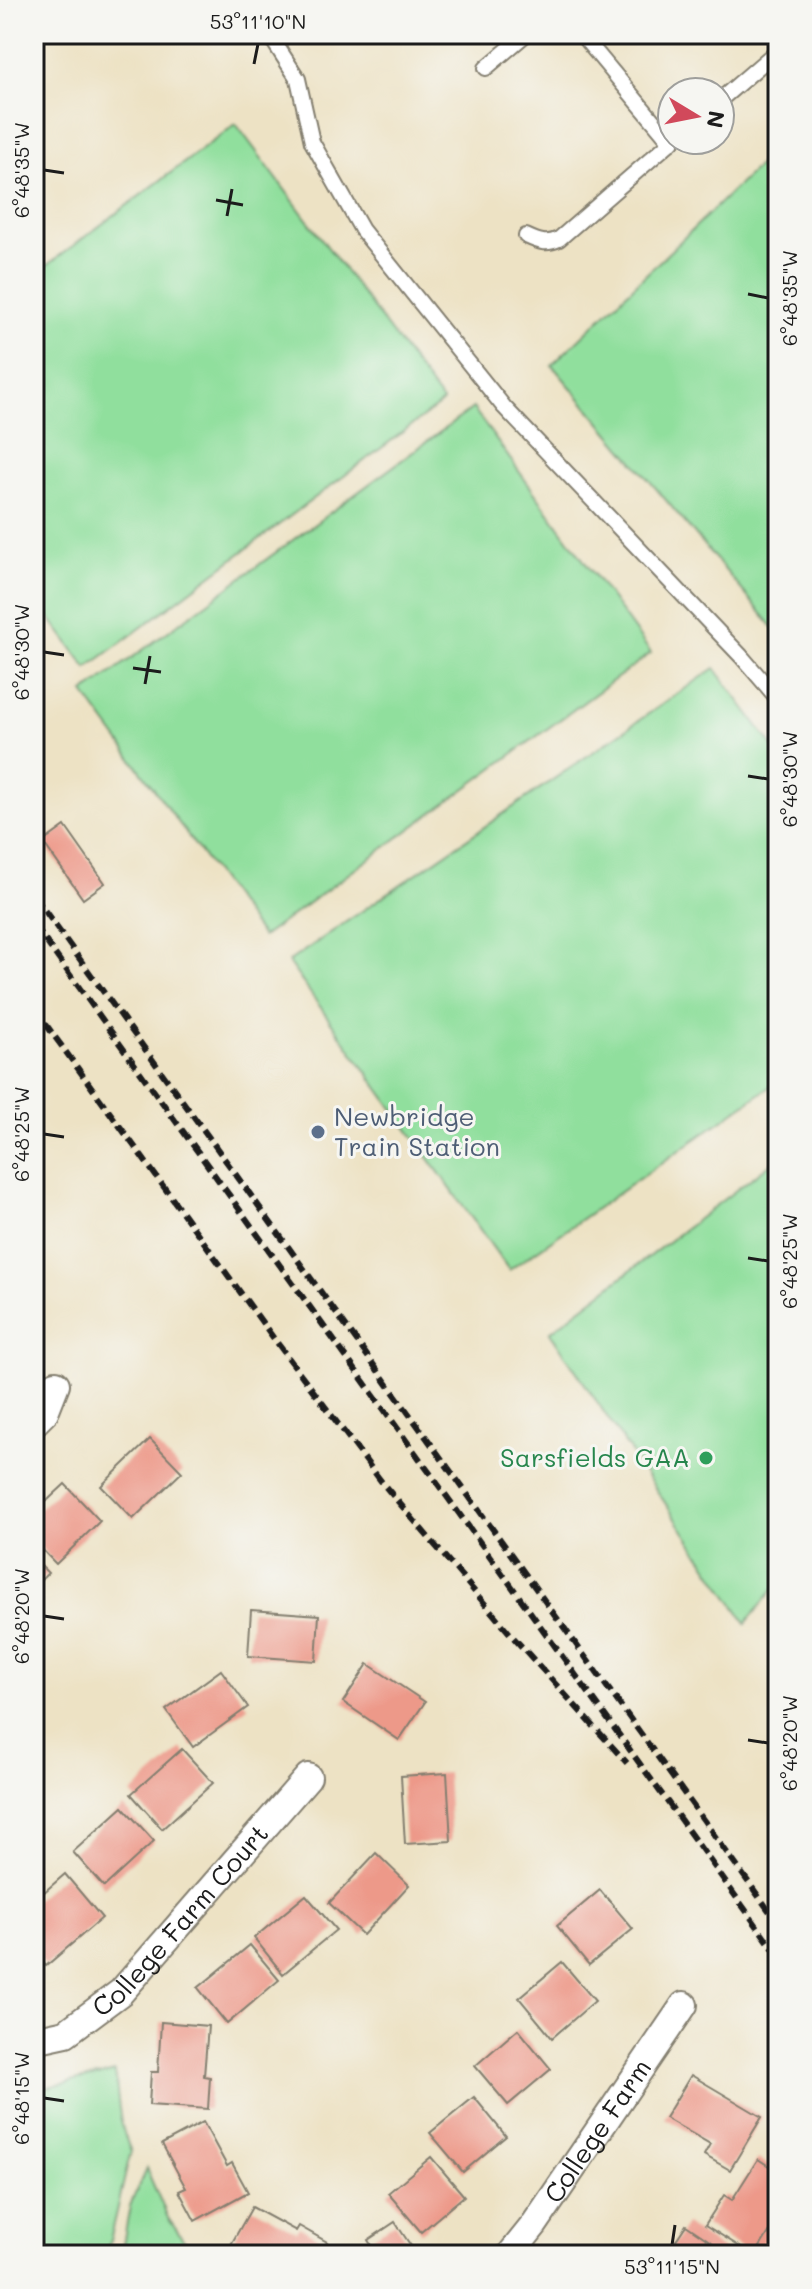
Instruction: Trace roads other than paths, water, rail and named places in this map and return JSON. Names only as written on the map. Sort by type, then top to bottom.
[{"type":"street","points":[[34,1423],[45,1412],[56,1384]]},
{"type":"street","name":"College Farm Court","points":[[34,2040],[66,2033],[121,1992],[308,1777]]},
{"type":"street","name":"College Farm","points":[[510,2255],[534,2225],[684,2005]]},
{"type":"lane","points":[[269,34],[298,79],[312,142],[362,230],[504,407],[741,656],[778,699]]},
{"type":"lane","points":[[486,68],[526,34]]},
{"type":"lane","points":[[581,34],[656,122]]},
{"type":"lane","points":[[736,86],[778,50]]},
{"type":"lane","points":[[526,236],[549,243],[559,239],[656,155]]},
{"type":"railway","points":[[34,896],[778,1923]]},
{"type":"railway","points":[[34,925],[778,1955]]},
{"type":"railway","points":[[34,1008],[384,1485],[513,1637],[627,1763]]},
{"type":"place","name":"Newbridge Train Station","points":[[318,1132]]},
{"type":"place","name":"Sarsfields GAA","points":[[706,1458]]}]
